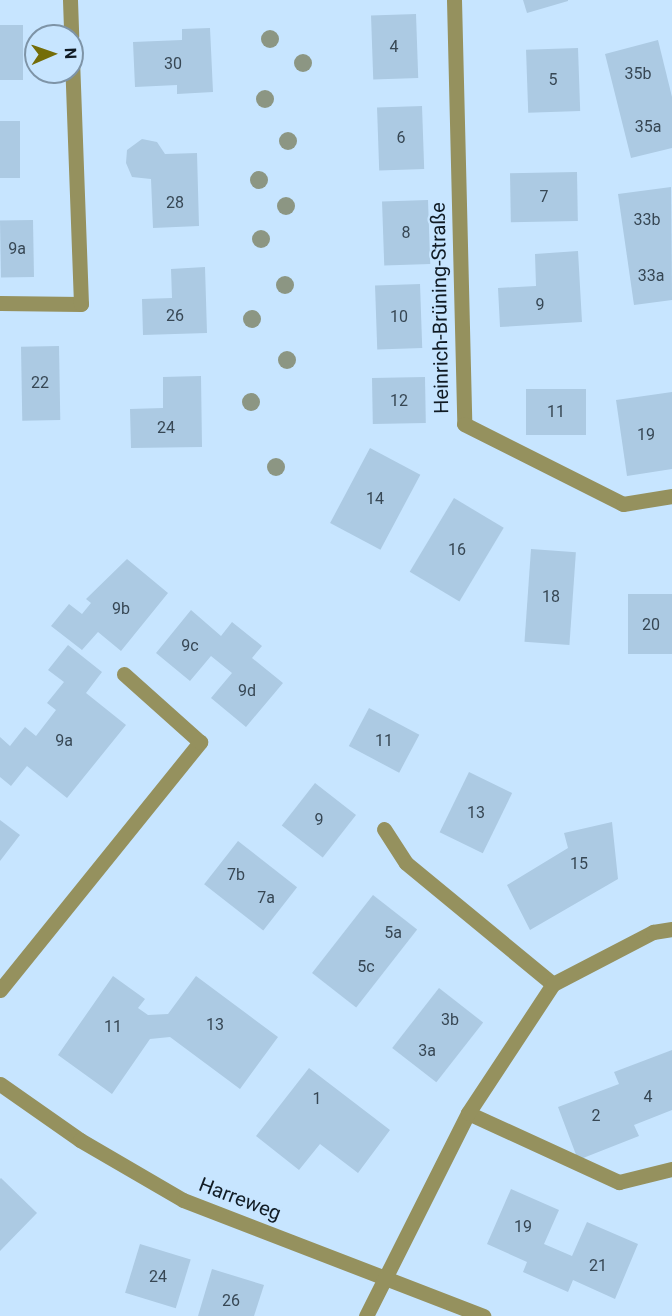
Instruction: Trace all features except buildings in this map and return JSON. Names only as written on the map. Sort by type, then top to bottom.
[{"type":"street","points":[[70,0],[71,24]]},
{"type":"street","name":"Heinrich-Brüning-Straße","points":[[454,0],[464,424],[623,504],[672,496]]},
{"type":"street","points":[[0,303],[81,304],[73,84]]},
{"type":"street","points":[[0,990],[200,742],[124,674]]},
{"type":"street","points":[[384,829],[406,863],[553,984]]},
{"type":"street","points":[[366,1316],[468,1113],[553,984],[653,932],[672,929]]},
{"type":"street","name":"Harreweg","points":[[0,1084],[80,1140],[183,1200],[483,1316]]},
{"type":"street","points":[[468,1113],[619,1182],[672,1169]]}]
